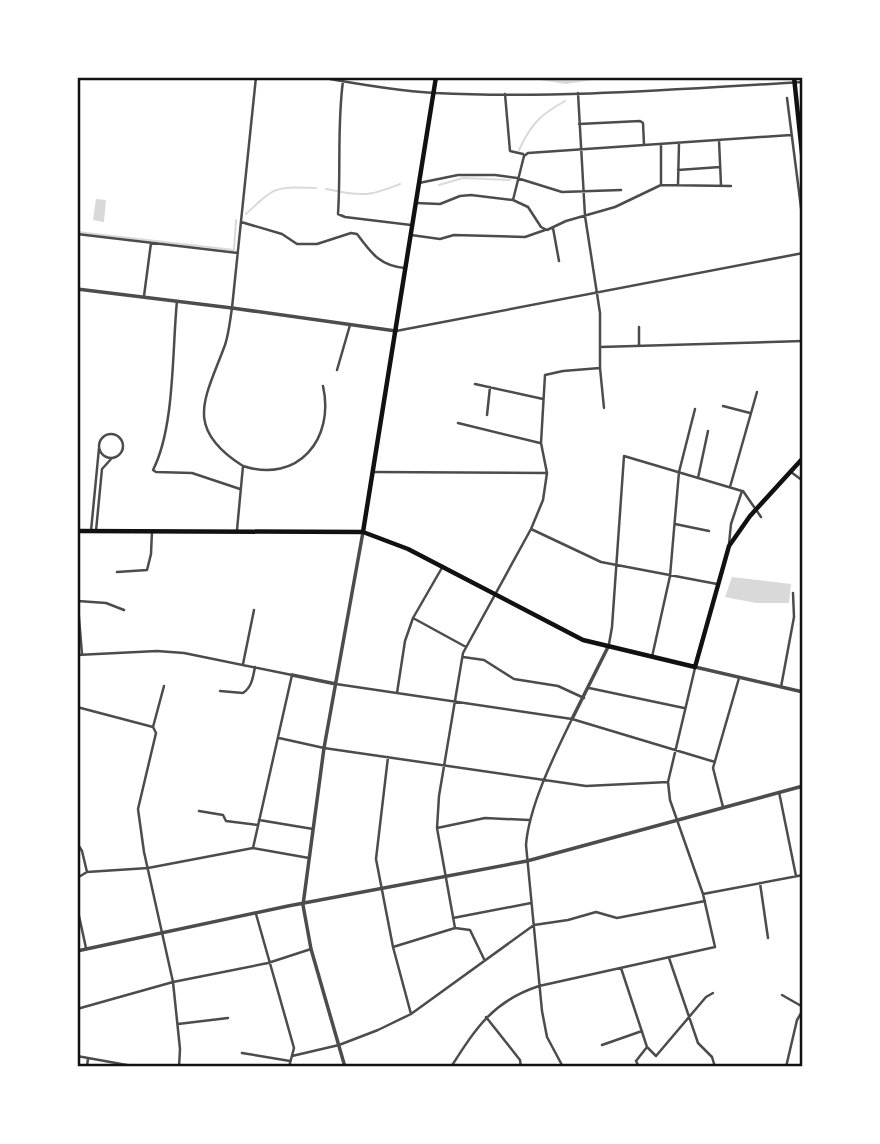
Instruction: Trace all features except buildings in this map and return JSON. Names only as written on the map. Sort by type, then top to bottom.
[{"type":"main road","points":[[363,532],[436,77]]},
{"type":"main road","points":[[794,80],[803,163]]},
{"type":"main road","points":[[77,531],[363,532],[384,538],[443,566],[565,632],[608,647],[695,667],[729,546],[750,516],[803,458]]},
{"type":"street","points":[[256,77],[232,307],[226,342],[207,387],[203,412],[209,434],[220,450],[243,466],[258,470],[276,470],[294,465],[305,456],[320,436],[325,422],[326,400],[323,386]]},
{"type":"street","points":[[319,77],[433,93],[505,94],[578,93],[794,80],[803,82]]},
{"type":"street","points":[[343,81],[339,109],[341,178],[338,214],[412,225]]},
{"type":"street","points":[[578,93],[583,192],[597,292],[604,408]]},
{"type":"street","points":[[505,94],[510,151],[526,155],[791,135]]},
{"type":"street","points":[[787,98],[803,223]]},
{"type":"street","points":[[579,124],[640,121],[643,123],[644,145]]},
{"type":"street","points":[[719,140],[721,185]]},
{"type":"street","points":[[678,185],[679,143]]},
{"type":"street","points":[[661,144],[662,186]]},
{"type":"street","points":[[513,200],[521,163],[526,155]]},
{"type":"street","points":[[678,170],[720,167]]},
{"type":"street","points":[[419,183],[458,175],[517,178],[562,192],[621,190]]},
{"type":"street","points":[[411,235],[440,239],[454,235],[525,237],[662,186],[731,186]]},
{"type":"street","points":[[416,203],[440,204],[460,196],[471,195],[513,200],[528,206],[541,227],[547,230]]},
{"type":"street","points":[[241,222],[282,233],[297,244],[317,244],[351,233],[357,234],[377,258],[388,266],[405,268]]},
{"type":"street","points":[[553,228],[559,261]]},
{"type":"street","points":[[77,234],[238,253]]},
{"type":"street","points":[[144,296],[151,243]]},
{"type":"street","points":[[77,289],[232,307],[396,331],[803,253]]},
{"type":"street","points":[[177,301],[168,422],[164,444],[153,470],[192,473],[240,489]]},
{"type":"street","points":[[337,370],[351,325]]},
{"type":"street","points":[[639,327],[639,346]]},
{"type":"street","points":[[600,347],[803,341]]},
{"type":"street","points":[[455,928],[437,828],[439,796],[462,657],[531,528],[543,500],[547,473],[541,443],[545,374],[600,368]]},
{"type":"street","points":[[475,384],[543,399]]},
{"type":"street","points":[[487,415],[490,387]]},
{"type":"street","points":[[730,487],[757,392]]},
{"type":"street","points":[[723,406],[751,413]]},
{"type":"street","points":[[652,657],[670,576],[679,471],[695,409]]},
{"type":"street","points":[[458,423],[541,443]]},
{"type":"street","points":[[698,478],[708,431]]},
{"type":"street","points":[[113,433],[120,436],[124,443],[122,452],[111,458],[102,469],[94,531],[100,440],[113,433]]},
{"type":"street","points":[[99,448],[103,455],[111,458]]},
{"type":"street","points":[[563,1067],[547,1037],[539,986],[526,845],[529,820],[572,719],[608,647],[612,627],[624,456],[742,491],[761,517]]},
{"type":"street","points":[[237,531],[243,466]]},
{"type":"street","points":[[373,472],[547,473]]},
{"type":"street","points":[[791,472],[803,481]]},
{"type":"street","points":[[729,546],[731,524],[742,491]]},
{"type":"street","points":[[675,524],[709,531]]},
{"type":"street","points":[[531,528],[601,562],[718,585]]},
{"type":"street","points":[[117,572],[147,570],[152,531]]},
{"type":"street","points":[[345,1067],[311,948],[303,905],[324,748],[363,532]]},
{"type":"street","points":[[397,693],[405,641],[413,618],[443,566]]},
{"type":"street","points":[[781,687],[793,617],[793,593]]},
{"type":"street","points":[[77,594],[79,654],[157,651],[184,653],[336,684],[572,719],[715,762]]},
{"type":"street","points":[[78,601],[106,603],[124,610]]},
{"type":"street","points":[[243,664],[254,610]]},
{"type":"street","points":[[413,618],[466,648]]},
{"type":"street","points":[[462,657],[484,660],[514,680],[558,686],[584,698]]},
{"type":"street","points":[[220,691],[246,691],[255,667]]},
{"type":"street","points":[[450,1067],[486,1017],[513,996],[539,986],[715,947],[703,894],[677,821],[667,782],[695,667],[803,692]]},
{"type":"street","points":[[253,848],[292,675]]},
{"type":"street","points":[[723,807],[714,775],[715,762],[739,678]]},
{"type":"street","points":[[164,686],[153,727],[156,733],[138,809],[173,982],[179,1067]]},
{"type":"street","points":[[589,688],[684,708]]},
{"type":"street","points":[[77,706],[153,727]]},
{"type":"street","points":[[278,738],[324,748],[586,786],[667,782]]},
{"type":"street","points":[[388,757],[376,859],[393,947],[411,1014]]},
{"type":"street","points":[[77,951],[527,861],[803,786]]},
{"type":"street","points":[[779,792],[796,876]]},
{"type":"street","points":[[200,811],[223,815],[226,821],[258,825]]},
{"type":"street","points":[[437,828],[485,818],[529,820]]},
{"type":"street","points":[[259,820],[313,829]]},
{"type":"street","points":[[77,843],[82,851],[87,872]]},
{"type":"street","points":[[77,878],[87,872],[148,868],[253,848],[309,858]]},
{"type":"street","points":[[703,894],[803,875]]},
{"type":"street","points":[[761,883],[768,938]]},
{"type":"street","points":[[292,1056],[339,1045],[411,1014],[534,925],[596,912],[617,918],[705,901]]},
{"type":"street","points":[[453,918],[531,903]]},
{"type":"street","points":[[77,907],[86,949]]},
{"type":"street","points":[[256,914],[294,1048],[289,1067]]},
{"type":"street","points":[[393,947],[455,928],[470,930],[484,960]]},
{"type":"street","points":[[77,1009],[173,982],[268,963],[311,948]]},
{"type":"street","points":[[669,958],[698,1043],[712,1057],[715,1067]]},
{"type":"street","points":[[621,968],[648,1047],[656,1056],[713,993]]},
{"type":"street","points":[[782,995],[803,1008],[797,1020],[787,1067],[803,1065]]},
{"type":"street","points":[[486,1017],[520,1060],[521,1067]]},
{"type":"street","points":[[178,1024],[228,1018]]},
{"type":"street","points":[[602,1045],[642,1031]]},
{"type":"street","points":[[639,1067],[636,1061],[648,1047]]},
{"type":"street","points":[[242,1053],[290,1061]]},
{"type":"street","points":[[77,1056],[138,1067]]},
{"type":"street","points":[[87,1067],[88,1058]]},
{"type":"shaded area","points":[[520,77],[612,77],[566,84]]},
{"type":"shaded area","points":[[96,199],[106,200],[104,222],[93,220]]},
{"type":"shaded area","points":[[732,577],[791,584],[789,603],[756,603],[725,597]]},
{"type":"waterway","points":[[519,150],[537,121],[565,101]]},
{"type":"waterway","points":[[439,185],[463,178],[510,180]]},
{"type":"waterway","points":[[341,192],[372,193],[400,184]]},
{"type":"waterway","points":[[246,214],[277,190],[316,188]]},
{"type":"waterway","points":[[326,189],[337,191]]},
{"type":"waterway","points":[[77,232],[234,250],[236,220]]}]
